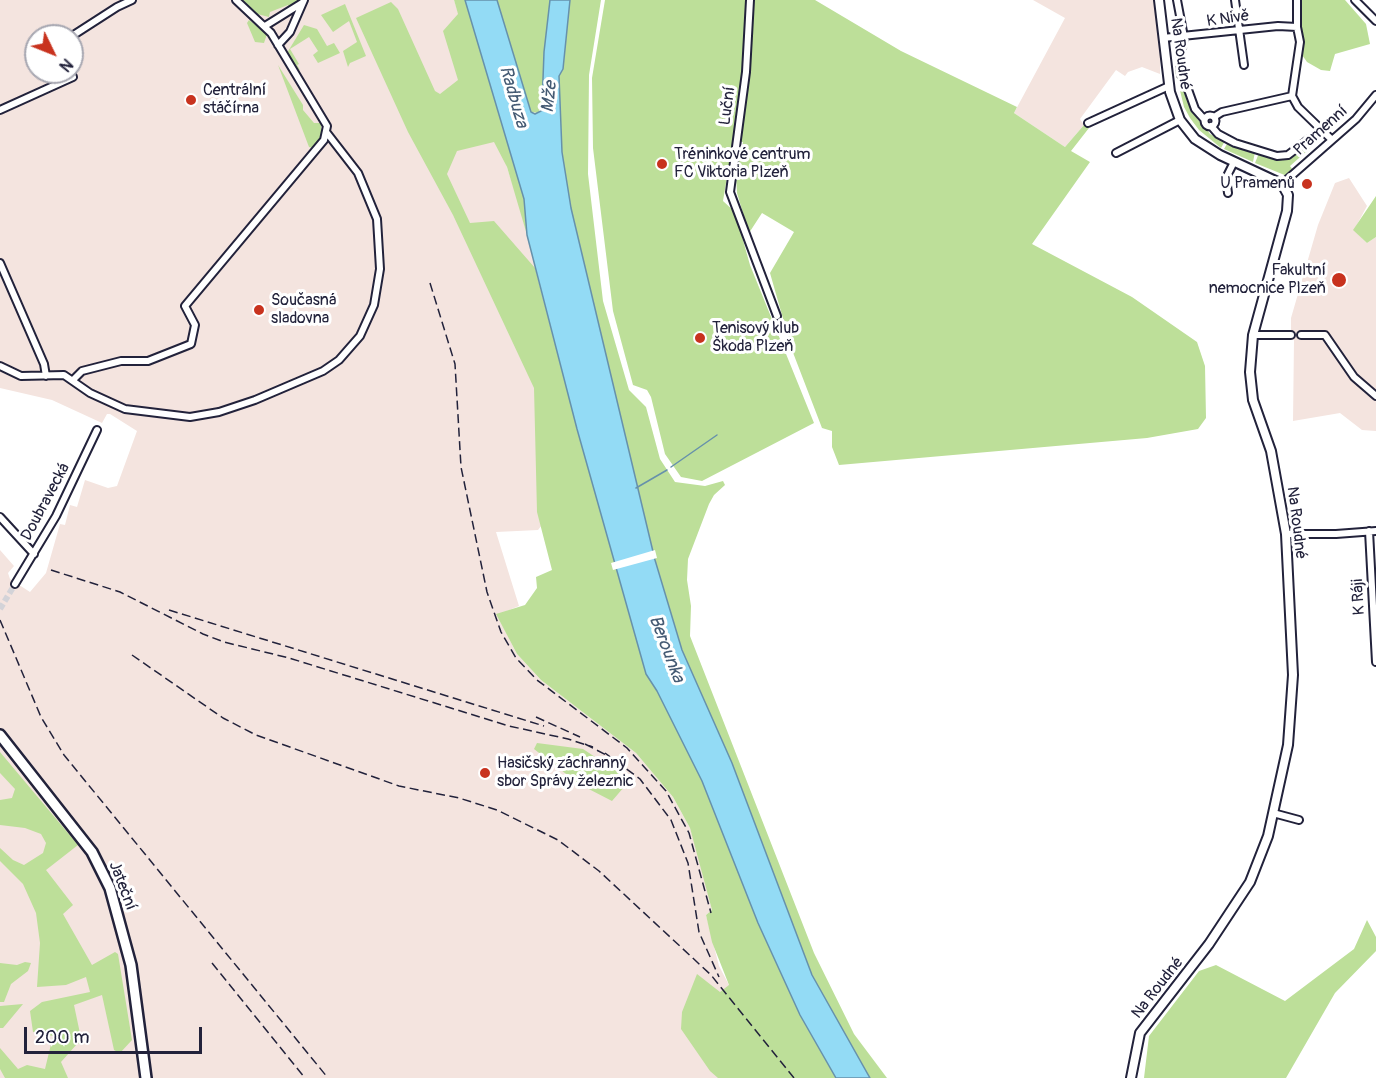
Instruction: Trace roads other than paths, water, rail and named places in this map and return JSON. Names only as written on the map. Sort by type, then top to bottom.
[{"type":"main road","name":"Jateční","points":[[0,735],[92,852],[110,888],[131,965],[146,1078]]},
{"type":"street","points":[[84,28],[132,0]]},
{"type":"street","points":[[73,380],[82,372],[120,361],[148,361],[191,344],[195,326],[185,306],[324,140],[327,126],[278,45],[265,26],[236,0]]},
{"type":"street","points":[[265,26],[272,20],[292,11],[304,0],[290,32],[278,45]]},
{"type":"street","name":"Luční","points":[[750,0],[746,72],[730,192],[777,316]]},
{"type":"street","name":"Na Roudné","points":[[1131,1078],[1140,1034],[1209,944],[1250,882],[1268,836],[1288,746],[1293,675],[1286,534],[1271,451],[1253,400],[1250,372],[1253,335],[1287,211],[1288,195],[1282,184],[1234,162],[1195,139],[1180,120],[1169,86],[1159,0]]},
{"type":"street","points":[[1177,0],[1184,37],[1180,60],[1181,75]]},
{"type":"street","points":[[1235,0],[1244,65]]},
{"type":"street","points":[[1297,0],[1297,27],[1300,42],[1292,96],[1298,107],[1331,139]]},
{"type":"street","points":[[1355,0],[1376,21]]},
{"type":"street","name":"K Nivě","points":[[1163,38],[1278,26],[1297,27]]},
{"type":"street","points":[[0,110],[58,84]]},
{"type":"street","name":"Na Roudné","points":[[1186,84],[1195,109],[1204,119],[1205,124],[1235,143],[1276,156],[1288,155],[1310,140]]},
{"type":"street","points":[[1088,123],[1169,86]]},
{"type":"street","name":"Pramenní","points":[[1282,184],[1356,119],[1376,95]]},
{"type":"street","points":[[1204,119],[1222,112],[1292,96]]},
{"type":"street","points":[[1211,126],[1215,123],[1214,117]]},
{"type":"street","points":[[1116,153],[1180,120]]},
{"type":"street","points":[[0,366],[21,376],[64,375],[90,393],[125,409],[190,417],[219,412],[249,402],[323,371],[339,360],[360,336],[374,304],[380,269],[377,219],[358,173],[327,133]]},
{"type":"street","points":[[1228,193],[1226,178],[1234,162]]},
{"type":"street","points":[[0,263],[44,364],[46,376]]},
{"type":"street","points":[[1253,335],[1291,335]]},
{"type":"street","points":[[1301,335],[1325,335],[1354,376],[1376,396]]},
{"type":"street","name":"Doubravecká","points":[[15,584],[56,516],[97,430]]},
{"type":"street","points":[[0,517],[33,554]]},
{"type":"street","points":[[1286,534],[1372,531]]},
{"type":"street","name":"K Ráji","points":[[1372,531],[1376,662]]},
{"type":"street","points":[[1273,813],[1299,820]]},
{"type":"water","points":[[465,0],[497,0],[531,112],[535,114],[541,111],[542,106],[544,52],[550,0],[570,0],[563,69],[559,76],[562,152],[571,208],[655,560],[682,650],[732,763],[812,975],[870,1078],[836,1078],[800,1015],[758,923],[702,781],[657,691],[646,674],[577,429],[527,235],[524,199]]},
{"type":"waterway","points":[[671,467],[717,435]]},
{"type":"waterway","points":[[636,488],[667,470]]},
{"type":"tunnel","points":[[0,609],[15,584]]},
{"type":"railway","points":[[430,283],[455,364],[461,467],[487,592],[501,632],[516,658],[537,680],[627,748],[666,791],[689,833],[711,913]]},
{"type":"railway","points":[[51,570],[120,592],[203,634],[224,642],[289,658],[509,726],[593,747]]},
{"type":"railway","points":[[169,610],[544,726]]},
{"type":"railway","points":[[0,620],[41,717],[64,755],[328,1078]]},
{"type":"railway","points":[[132,655],[223,718],[256,735],[399,786],[459,798],[497,810],[558,840],[599,871],[711,975],[794,1078]]},
{"type":"railway","points":[[536,717],[580,737]]},
{"type":"railway","points":[[585,744],[612,758]]},
{"type":"railway","points":[[605,753],[640,779],[671,820],[688,863],[699,932],[719,977]]},
{"type":"railway","points":[[212,963],[305,1078]]},
{"type":"place","name":"Centrální stáčírna","points":[[191,100]]},
{"type":"place","name":"Tréninkové centrum FC Viktoria Plzeň","points":[[662,164]]},
{"type":"place","name":"U Pramenů","points":[[1307,184]]},
{"type":"place","name":"Fakultní nemocnice Plzeň","points":[[1339,280]]},
{"type":"place","name":"Současná sladovna","points":[[259,310]]},
{"type":"place","name":"Tenisový klub Škoda Plzeň","points":[[700,338]]},
{"type":"place","name":"Hasičský záchranný sbor Správy železnic","points":[[485,773]]},
{"type":"water label","name":"Radbuza","points":[[513,97]]},
{"type":"water label","name":"Mže","points":[[550,97]]},
{"type":"water label","name":"Berounka","points":[[666,649]]}]
